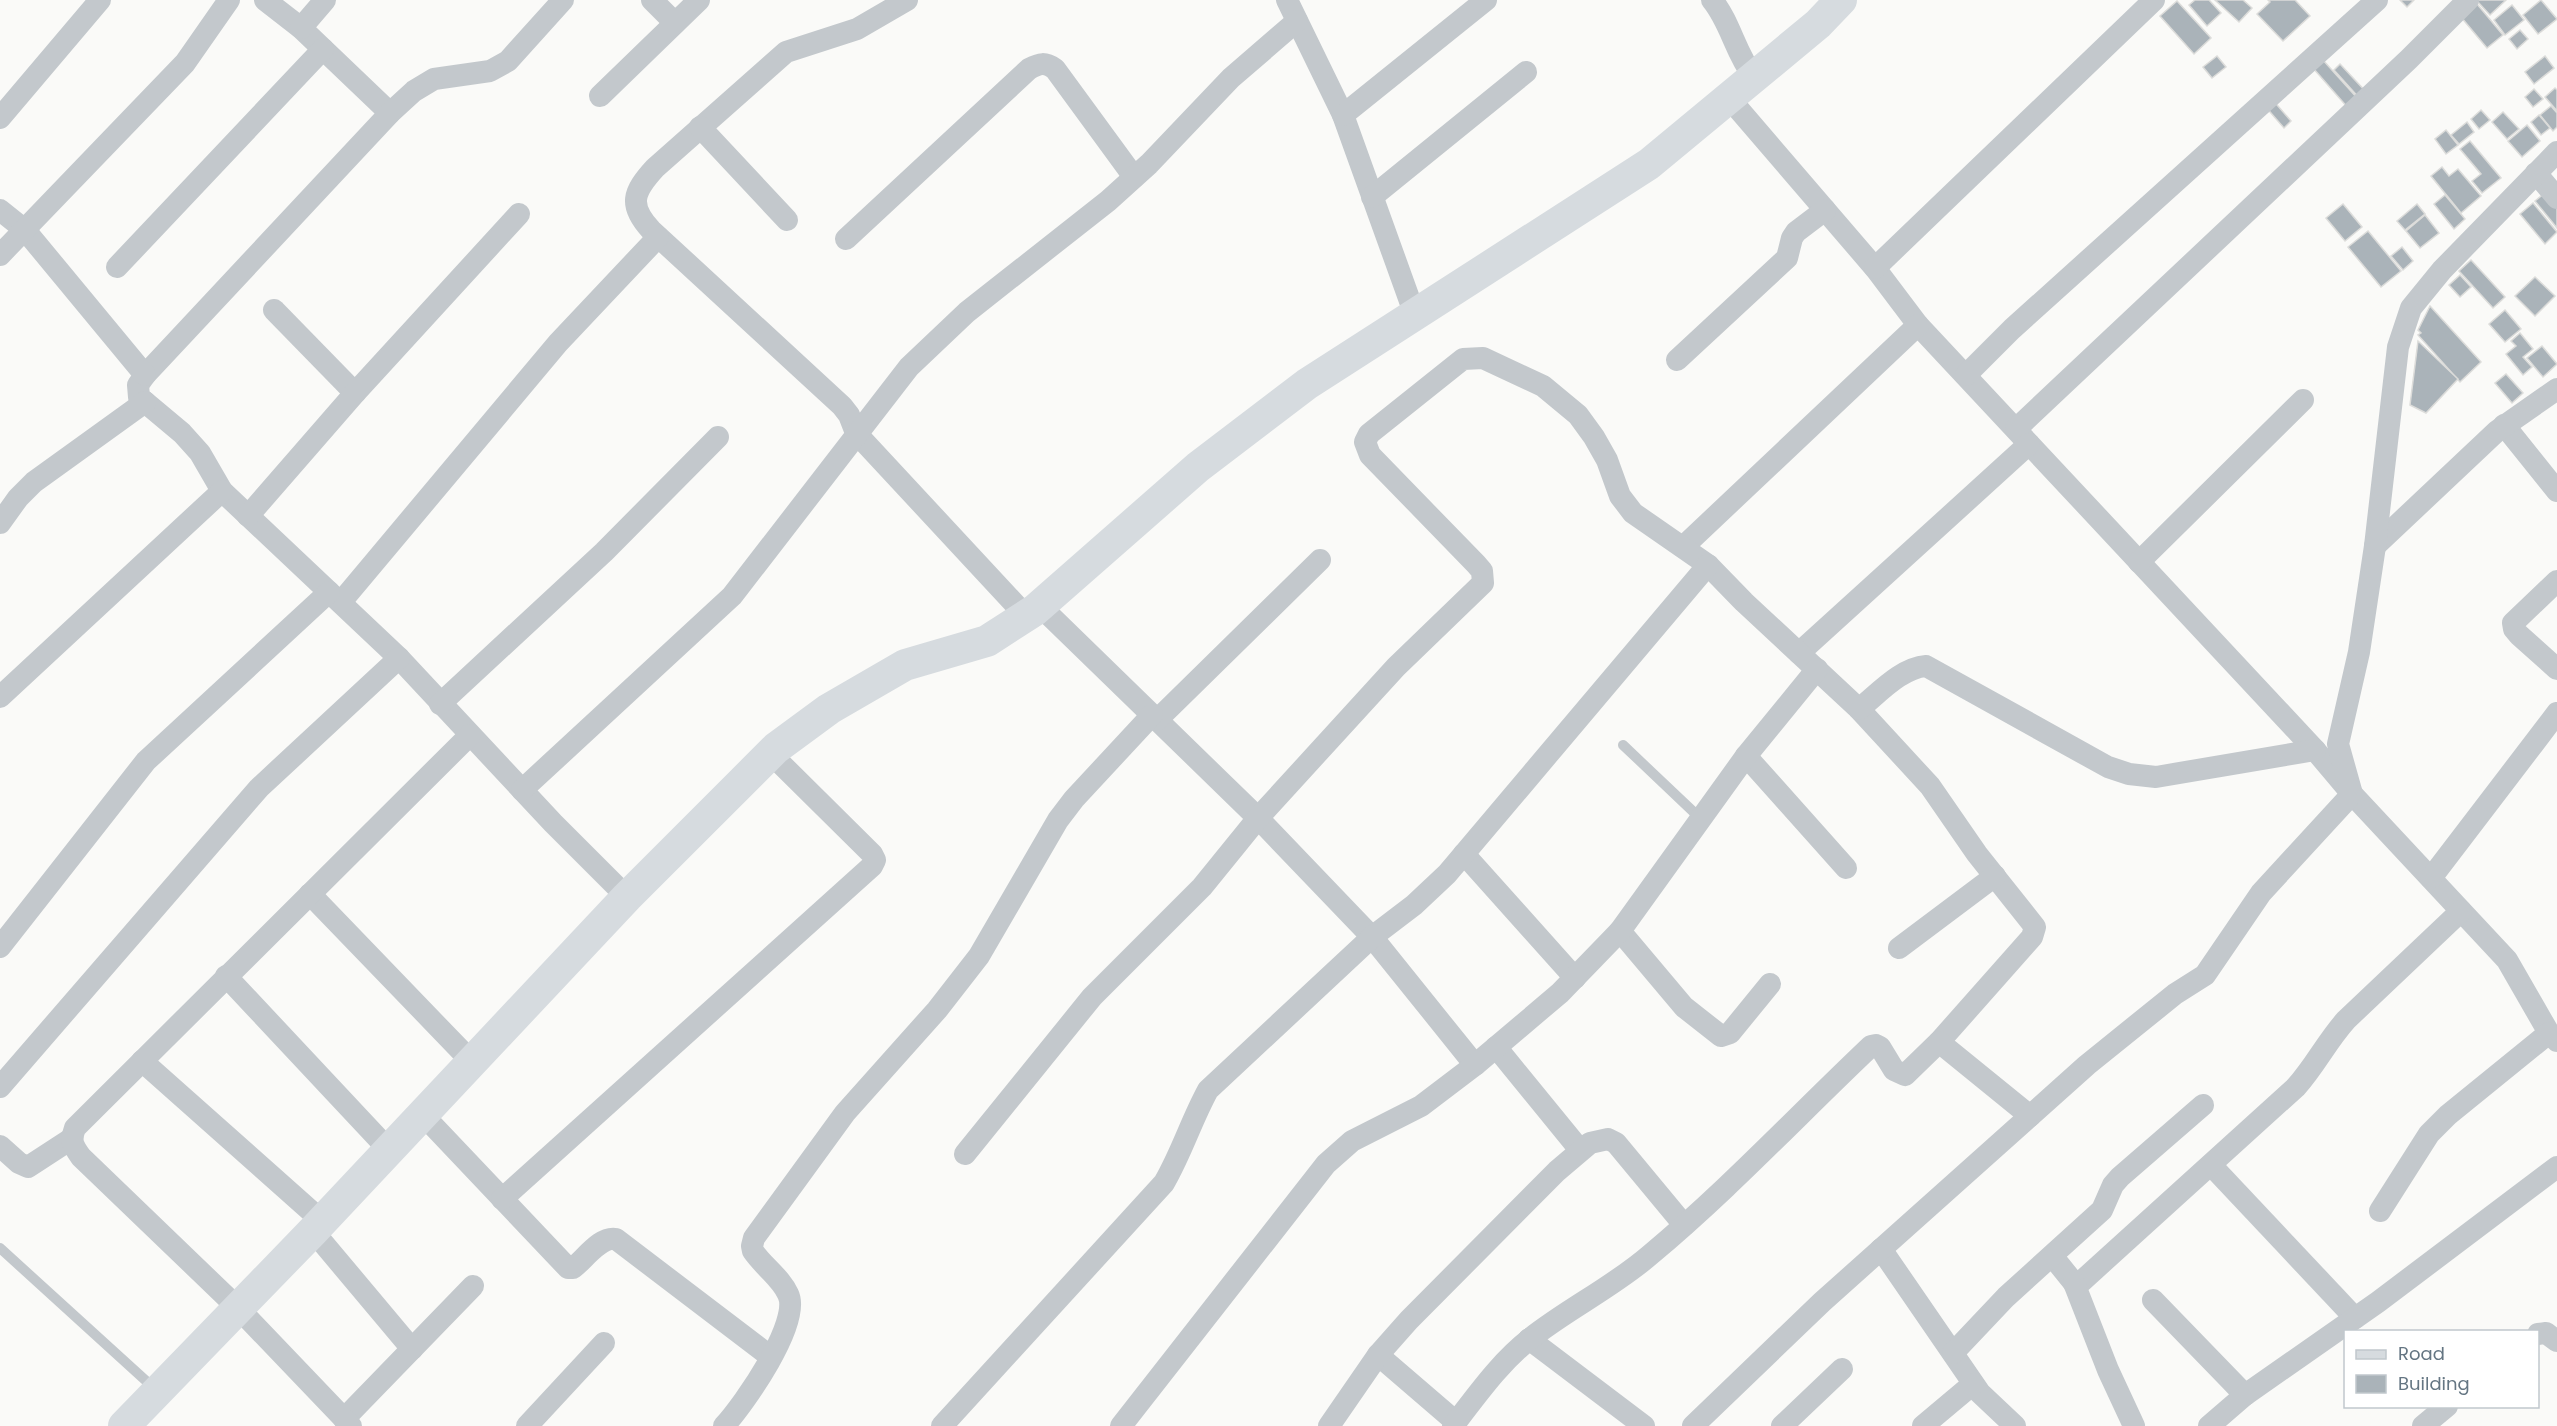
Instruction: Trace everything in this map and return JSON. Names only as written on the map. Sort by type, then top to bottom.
[{"type":"street","points":[[0,118],[100,0]]},
{"type":"street","points":[[0,255],[185,63],[229,0]]},
{"type":"street","points":[[265,0],[301,28],[390,113]]},
{"type":"street","points":[[301,28],[325,0]]},
{"type":"street","points":[[563,0],[508,61],[490,71],[434,79],[414,91],[390,113],[145,375],[137,391],[145,402],[182,433],[200,453],[222,491],[399,658],[522,790],[627,897]]},
{"type":"street","points":[[652,0],[675,23]]},
{"type":"street","points":[[600,96],[699,0]]},
{"type":"street","points":[[907,0],[857,29],[786,52],[700,127],[644,180],[636,194],[635,205],[639,217],[842,406],[849,415],[856,433],[1033,611],[1155,717],[1258,818],[1372,937],[1475,1065]]},
{"type":"street","points":[[1287,0],[1343,115],[1415,315]]},
{"type":"street","points":[[1343,115],[1486,0]]},
{"type":"street","points":[[1712,0],[1724,18],[1744,64],[1754,77]]},
{"type":"street","points":[[124,1426],[318,1226],[627,897],[770,753],[830,709],[905,664],[987,640],[1033,611],[1198,467],[1307,384],[1648,164],[1818,24],[1841,0]]},
{"type":"street","points":[[1875,268],[2154,0]]},
{"type":"street","points":[[1966,375],[2012,329],[2377,0]]},
{"type":"street","points":[[1799,653],[2023,437],[2468,0]]},
{"type":"street","points":[[522,790],[732,596],[909,367],[967,312],[1134,177],[1231,78],[1297,21]]},
{"type":"street","points":[[117,267],[323,49]]},
{"type":"street","points":[[846,239],[1029,69],[1039,63],[1047,64],[1055,69],[1134,177]]},
{"type":"street","points":[[1372,197],[1527,72]]},
{"type":"street","points":[[1729,98],[1875,268],[1918,325],[2315,750],[2352,794],[2507,960],[2553,1037],[2448,1115],[2428,1134],[2380,1210]]},
{"type":"street","points":[[700,127],[787,220]]},
{"type":"street","points":[[2352,794],[2338,744],[2360,652],[2398,347],[2411,308],[2442,270],[2557,152]]},
{"type":"street","points":[[2536,173],[2557,198]]},
{"type":"street","points":[[0,210],[25,230],[145,375]]},
{"type":"street","points":[[1677,360],[1787,258],[1792,238],[1796,232],[1825,210]]},
{"type":"street","points":[[248,516],[355,393],[519,214]]},
{"type":"street","points":[[0,946],[146,761],[335,597],[558,343],[658,237]]},
{"type":"street","points":[[274,310],[355,393]]},
{"type":"street","points":[[1683,547],[1918,325]]},
{"type":"street","points":[[965,1154],[1092,997],[1202,887],[1258,818],[1396,666],[1483,583],[1482,571],[1476,564],[1370,455],[1365,442],[1369,434],[1463,359],[1483,358],[1543,386],[1578,415],[1594,437],[1608,460],[1620,496],[1634,513],[1708,565],[1860,709],[1930,786],[1977,854],[2032,921],[2035,932],[1939,1041],[1905,1075],[1894,1070],[1880,1047],[1876,1045],[1871,1047],[1692,1219],[1617,1282],[1529,1339],[1511,1355],[1455,1424],[1378,1355]]},
{"type":"street","points":[[2375,546],[2504,425],[2557,389]]},
{"type":"street","points":[[2139,562],[2303,400]]},
{"type":"street","points":[[0,523],[18,498],[34,482],[145,402]]},
{"type":"street","points":[[2504,425],[2557,491]]},
{"type":"street","points":[[440,704],[596,559],[718,437]]},
{"type":"street","points":[[0,697],[222,491]]},
{"type":"street","points":[[727,1425],[771,1357],[789,1321],[792,1305],[788,1292],[753,1251],[754,1238],[845,1113],[938,1010],[979,956],[1063,813],[1155,717],[1320,560]]},
{"type":"street","points":[[942,1426],[1164,1183],[1181,1154],[1191,1121],[1208,1090],[1372,937],[1414,905],[1447,874],[1708,565]]},
{"type":"street","points":[[2557,581],[2512,623],[2519,635],[2557,669]]},
{"type":"street","points":[[0,1087],[259,788],[399,658]]},
{"type":"street","points":[[1860,709],[1904,673],[1916,667],[1926,666],[2108,767],[2129,774],[2156,777],[2315,750]]},
{"type":"street","points":[[1121,1426],[1326,1164],[1352,1141],[1421,1106],[1475,1065],[1575,978],[1620,931],[1746,756],[1817,669]]},
{"type":"street","points":[[2431,878],[2557,713]]},
{"type":"street","points":[[470,735],[75,1128],[71,1139],[81,1157],[238,1308],[348,1423],[412,1349],[473,1286]]},
{"type":"street","points":[[502,1199],[872,867],[874,860],[872,854],[770,753]]},
{"type":"street","points":[[1746,756],[1846,868]]},
{"type":"street","points":[[1693,1426],[1822,1302],[2030,1116],[2096,1058],[2175,994],[2205,975],[2276,874],[2352,794]]},
{"type":"street","points":[[1464,854],[1575,978]]},
{"type":"street","points":[[1899,948],[1995,876]]},
{"type":"street","points":[[310,894],[472,1062]]},
{"type":"street","points":[[2074,1283],[2082,1281],[2296,1088],[2346,1020],[2461,911]]},
{"type":"street","points":[[1620,931],[1684,1007],[1720,1036],[1730,1034],[1770,984]]},
{"type":"street","points":[[226,976],[389,1150]]},
{"type":"street","points":[[1939,1041],[2030,1116]]},
{"type":"street","points":[[1496,1047],[1592,1144],[1623,1150],[1692,1219]]},
{"type":"street","points":[[142,1061],[318,1226],[412,1349]]},
{"type":"street","points":[[1953,1353],[2006,1297],[2053,1257],[2102,1210],[2120,1177],[2203,1105]]},
{"type":"street","points":[[423,1115],[568,1268],[573,1268],[603,1241],[609,1238],[616,1239],[771,1357]]},
{"type":"street","points":[[0,1146],[19,1163],[28,1167],[71,1139]]},
{"type":"street","points":[[1329,1426],[1378,1355],[1409,1320],[1592,1144]]},
{"type":"street","points":[[2211,1165],[2355,1318]]},
{"type":"street","points":[[2209,1426],[2245,1395],[2355,1318],[2557,1167]]},
{"type":"street","points":[[1881,1249],[1980,1394],[2015,1426]]},
{"type":"street","points":[[2053,1257],[2074,1283],[2108,1371],[2134,1426]]},
{"type":"street","points":[[2153,1300],[2245,1395]]},
{"type":"street","points":[[2539,1334],[2546,1333],[2557,1341]]},
{"type":"street","points":[[1529,1339],[1644,1426]]},
{"type":"street","points":[[527,1426],[604,1343]]},
{"type":"street","points":[[1782,1426],[1842,1369]]},
{"type":"street","points":[[1923,1426],[1973,1384]]},
{"type":"street","points":[[2423,1426],[2446,1408]]},
{"type":"lane","points":[[1623,745],[1701,819]]},
{"type":"lane","points":[[0,1248],[157,1391]]},
{"type":"building","points":[[2195,0],[2209,0],[2221,13],[2207,26],[2189,5]]},
{"type":"building","points":[[2215,0],[2243,0],[2252,8],[2239,22]]},
{"type":"building","points":[[2268,0],[2295,0],[2310,16],[2283,41],[2257,14],[2270,2]]},
{"type":"building","points":[[2400,0],[2414,0],[2407,7]]},
{"type":"building","points":[[2478,0],[2506,0],[2490,15]]},
{"type":"building","points":[[2541,0],[2557,19],[2538,34],[2523,15]]},
{"type":"building","points":[[2177,1],[2211,38],[2194,54],[2160,16]]},
{"type":"building","points":[[2477,4],[2503,35],[2487,48],[2461,17]]},
{"type":"building","points":[[2512,5],[2524,20],[2505,35],[2494,20]]},
{"type":"building","points":[[2520,30],[2528,39],[2517,49],[2509,39]]},
{"type":"building","points":[[2217,56],[2226,67],[2212,78],[2203,67]]},
{"type":"building","points":[[2545,56],[2554,68],[2534,84],[2525,72]]},
{"type":"building","points":[[2322,59],[2359,100],[2349,109],[2313,68]]},
{"type":"building","points":[[2340,64],[2368,94],[2361,100],[2334,70]]},
{"type":"building","points":[[2555,88],[2557,90],[2557,111],[2545,97]]},
{"type":"building","points":[[2534,89],[2543,99],[2533,107],[2525,97]]},
{"type":"building","points":[[2271,98],[2291,121],[2284,128],[2264,105]]},
{"type":"building","points":[[2551,106],[2557,113],[2557,127],[2553,131],[2540,115]]},
{"type":"building","points":[[2481,110],[2490,120],[2479,129],[2471,119]]},
{"type":"building","points":[[2503,112],[2519,129],[2507,139],[2492,122]]},
{"type":"building","points":[[2539,115],[2550,128],[2541,135],[2531,122]]},
{"type":"building","points":[[2467,122],[2474,132],[2459,144],[2451,135]]},
{"type":"building","points":[[2527,125],[2540,141],[2522,157],[2508,141]]},
{"type":"building","points":[[2446,130],[2458,145],[2446,154],[2435,139]]},
{"type":"building","points":[[2470,141],[2501,178],[2482,193],[2472,181],[2481,174],[2460,149]]},
{"type":"building","points":[[2442,167],[2449,176],[2458,169],[2481,196],[2461,213],[2431,176]]},
{"type":"building","points":[[2546,192],[2557,205],[2557,228],[2535,201]]},
{"type":"building","points":[[2445,195],[2465,219],[2454,229],[2434,204]]},
{"type":"building","points":[[2533,203],[2557,232],[2545,244],[2520,214]]},
{"type":"building","points":[[2343,204],[2362,227],[2345,241],[2326,218]]},
{"type":"building","points":[[2417,204],[2425,214],[2405,230],[2397,221]]},
{"type":"building","points":[[2425,215],[2439,233],[2420,248],[2406,231]]},
{"type":"building","points":[[2368,231],[2401,271],[2381,287],[2348,247]]},
{"type":"building","points":[[2402,247],[2413,261],[2403,270],[2391,256]]},
{"type":"building","points":[[2471,260],[2505,297],[2493,308],[2459,271]]},
{"type":"building","points":[[2460,275],[2471,287],[2460,297],[2449,285]]},
{"type":"building","points":[[2535,277],[2555,296],[2535,316],[2515,296]]},
{"type":"building","points":[[2430,306],[2481,362],[2460,382],[2418,335],[2421,333],[2418,330]]},
{"type":"building","points":[[2505,310],[2521,329],[2505,342],[2489,324]]},
{"type":"building","points":[[2520,333],[2533,349],[2523,357],[2532,367],[2523,375],[2506,354],[2516,346],[2511,341]]},
{"type":"building","points":[[2418,341],[2458,379],[2426,413],[2410,405]]},
{"type":"building","points":[[2542,346],[2557,364],[2543,377],[2527,358]]},
{"type":"building","points":[[2506,374],[2523,393],[2512,403],[2495,383]]}]
